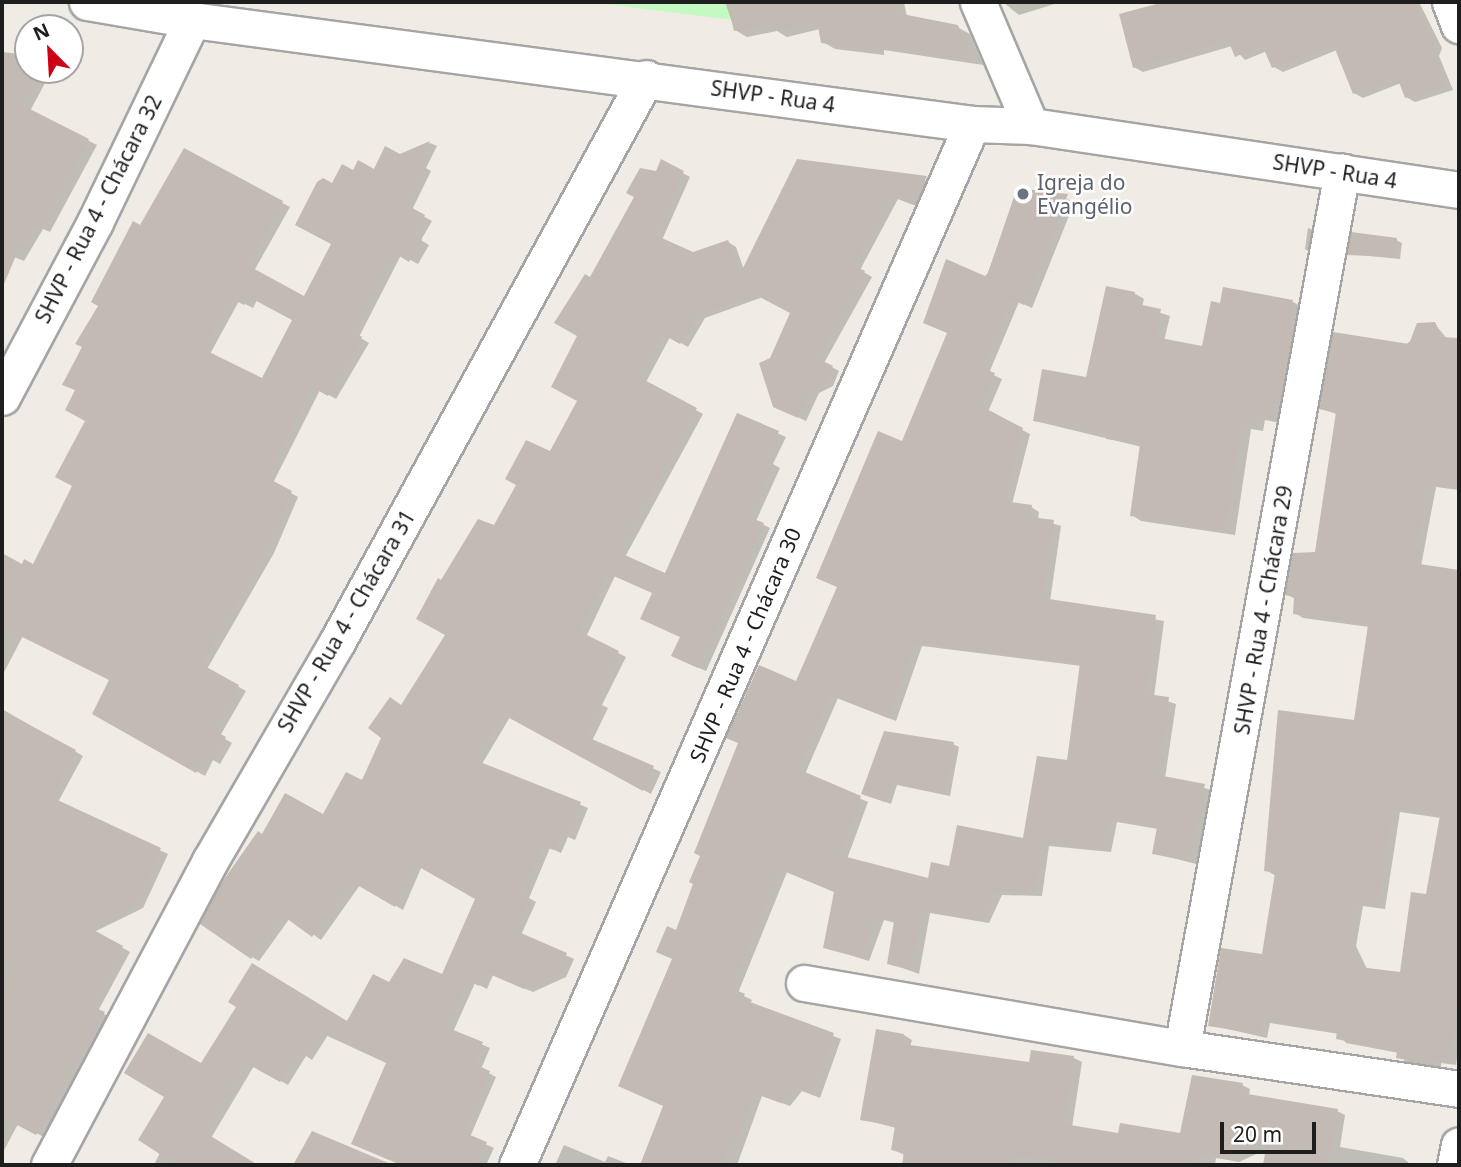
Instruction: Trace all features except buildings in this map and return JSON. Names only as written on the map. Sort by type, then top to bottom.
[{"type":"street","name":"SHVP - Rua 4","points":[[87,2],[192,20],[646,78],[972,124],[1031,126],[1459,190]]},
{"type":"street","points":[[978,2],[1031,126]]},
{"type":"street","points":[[1451,2],[1459,25]]},
{"type":"street","name":"SHVP - Rua 4 - Chácara 32","points":[[2,397],[95,222],[192,20]]},
{"type":"street","name":"SHVP - Rua 4 - Chácara 31","points":[[49,1165],[223,837],[337,642],[646,78]]},
{"type":"street","name":"SHVP - Rua 4 - Chácara 30","points":[[517,1165],[972,124]]},
{"type":"street","name":"SHVP - Rua 4 - Chácara 29","points":[[1182,1048],[1342,171]]},
{"type":"street","points":[[804,983],[1182,1048],[1459,1089]]},
{"type":"street","points":[[1455,1165],[1459,1145]]},
{"type":"green space","points":[[589,2],[725,2],[733,20]]},
{"type":"place","name":"Igreja do Evangélio","points":[[1023,194]]}]
